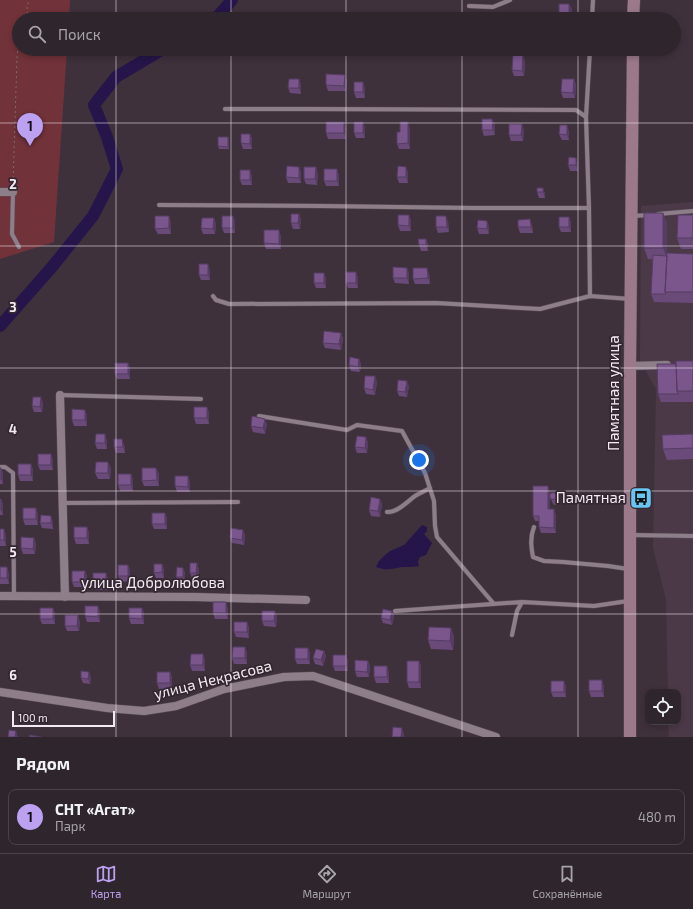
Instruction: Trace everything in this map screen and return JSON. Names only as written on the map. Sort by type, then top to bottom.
[{"type":"street","points":[[634,0],[634,12]]},
{"type":"street","name":"Памятная улица","points":[[630,737],[630,299],[633,56]]},
{"type":"street","points":[[0,192],[13,192]]},
{"type":"street","points":[[630,366],[672,365]]},
{"type":"street","points":[[60,395],[65,597]]},
{"type":"street","name":"улица Добролюбова","points":[[0,596],[195,597],[306,600]]},
{"type":"street","name":"улица Некрасова","points":[[0,692],[107,708],[144,711],[176,706],[224,689],[284,677],[312,676],[496,737]]},
{"type":"lane","points":[[469,6],[494,7],[510,0]]},
{"type":"lane","points":[[592,12],[593,0]]},
{"type":"lane","points":[[590,56],[586,117],[590,296]]},
{"type":"lane","points":[[225,109],[576,110],[586,117]]},
{"type":"lane","points":[[13,192],[12,234],[19,248]]},
{"type":"lane","points":[[159,205],[589,208]]},
{"type":"lane","points":[[632,216],[693,211]]},
{"type":"lane","points":[[213,296],[216,300],[230,304],[436,303],[540,309],[590,296],[630,299]]},
{"type":"lane","points":[[60,395],[201,399]]},
{"type":"lane","points":[[259,416],[347,430],[357,425],[402,430],[425,473],[430,488],[434,501],[437,537],[494,604]]},
{"type":"lane","points":[[0,467],[5,467],[13,473],[14,596]]},
{"type":"lane","points":[[387,512],[391,513],[415,496],[430,488]]},
{"type":"lane","points":[[63,503],[238,502]]},
{"type":"lane","points":[[534,527],[531,546],[533,557],[544,561],[608,566],[630,570]]},
{"type":"lane","points":[[630,535],[693,536]]},
{"type":"lane","points":[[395,610],[522,602],[594,606],[630,600]]},
{"type":"lane","points":[[512,634],[517,612],[522,602]]},
{"type":"path","points":[[27,12],[29,0]]},
{"type":"path","points":[[13,192],[17,56]]},
{"type":"shaded area","points":[[0,0],[70,0],[69,12],[12,12],[12,56],[67,56],[54,242],[0,259]]},
{"type":"shaded area","points":[[693,202],[693,737],[669,737],[668,725],[681,725],[681,689],[668,689],[666,599],[653,548],[656,389],[640,361],[641,206]]},
{"type":"shaded area","points":[[422,525],[427,527],[427,531],[424,534],[432,543],[426,555],[420,557],[418,562],[419,566],[389,569],[376,567],[385,555],[390,551],[404,545]]},
{"type":"building","points":[[559,4],[569,4],[569,12],[559,12]]},
{"type":"building","points":[[513,56],[523,56],[522,71],[512,70]]},
{"type":"building","points":[[326,74],[345,75],[344,86],[326,85]]},
{"type":"building","points":[[289,79],[299,79],[299,88],[288,88]]},
{"type":"building","points":[[562,79],[574,79],[573,93],[561,92]]},
{"type":"building","points":[[354,82],[363,82],[363,92],[354,92]]},
{"type":"building","points":[[482,119],[492,119],[493,130],[482,130]]},
{"type":"building","points":[[326,122],[344,122],[344,133],[326,133]]},
{"type":"building","points":[[354,122],[363,122],[363,133],[354,133]]},
{"type":"building","points":[[400,122],[408,122],[408,143],[397,144],[397,132],[400,132]]},
{"type":"building","points":[[509,124],[522,124],[521,135],[509,135]]},
{"type":"building","points":[[560,125],[567,125],[567,135],[559,134]]},
{"type":"building","points":[[241,134],[250,134],[250,144],[241,143]]},
{"type":"building","points":[[218,137],[228,137],[228,147],[218,146]]},
{"type":"building","points":[[569,157],[576,158],[576,165],[568,165]]},
{"type":"building","points":[[287,166],[299,167],[299,178],[286,177]]},
{"type":"building","points":[[398,166],[406,167],[406,177],[397,177]]},
{"type":"building","points":[[304,167],[316,167],[315,179],[304,179]]},
{"type":"building","points":[[324,169],[337,169],[337,181],[324,181]]},
{"type":"building","points":[[240,170],[250,170],[250,180],[240,180]]},
{"type":"building","points":[[537,188],[543,188],[543,192],[537,192]]},
{"type":"building","points":[[644,213],[663,213],[663,248],[644,248]]},
{"type":"building","points":[[291,214],[299,214],[298,223],[291,223]]},
{"type":"building","points":[[398,215],[409,215],[409,226],[398,225]]},
{"type":"building","points":[[678,215],[693,215],[693,238],[677,238]]},
{"type":"building","points":[[155,216],[169,216],[169,228],[155,229]]},
{"type":"building","points":[[222,216],[233,216],[233,228],[222,228]]},
{"type":"building","points":[[436,216],[446,216],[447,227],[436,227]]},
{"type":"building","points":[[559,217],[569,217],[569,227],[559,227]]},
{"type":"building","points":[[202,218],[214,218],[213,229],[201,228]]},
{"type":"building","points":[[530,219],[531,227],[518,227],[518,220]]},
{"type":"building","points":[[478,220],[487,221],[487,229],[477,228]]},
{"type":"building","points":[[264,230],[279,230],[279,244],[264,243]]},
{"type":"building","points":[[418,239],[426,239],[426,245],[419,245]]},
{"type":"building","points":[[667,253],[693,254],[693,292],[665,292]]},
{"type":"building","points":[[653,255],[667,256],[666,294],[651,294]]},
{"type":"building","points":[[199,264],[208,264],[208,275],[199,275]]},
{"type":"building","points":[[393,267],[407,268],[407,278],[393,278]]},
{"type":"building","points":[[413,268],[427,268],[428,278],[413,279]]},
{"type":"building","points":[[346,272],[356,272],[356,283],[346,283]]},
{"type":"building","points":[[314,273],[324,273],[324,283],[314,283]]},
{"type":"building","points":[[324,331],[341,333],[339,344],[323,343]]},
{"type":"building","points":[[350,357],[359,359],[358,367],[349,365]]},
{"type":"building","points":[[676,361],[693,361],[693,391],[677,391]]},
{"type":"building","points":[[115,363],[128,363],[128,374],[115,374]]},
{"type":"building","points":[[657,364],[676,364],[678,394],[658,394]]},
{"type":"building","points":[[365,376],[375,376],[373,390],[364,388]]},
{"type":"building","points":[[398,380],[407,381],[405,392],[397,391]]},
{"type":"building","points":[[33,397],[41,397],[40,407],[32,406]]},
{"type":"building","points":[[194,407],[207,407],[207,418],[194,418]]},
{"type":"building","points":[[72,409],[85,410],[85,420],[72,420]]},
{"type":"building","points":[[252,416],[265,419],[263,428],[251,426]]},
{"type":"building","points":[[96,434],[105,434],[105,443],[95,443]]},
{"type":"building","points":[[693,434],[693,448],[663,449],[662,435]]},
{"type":"building","points":[[357,436],[366,437],[365,448],[355,447]]},
{"type":"building","points":[[114,439],[122,439],[123,447],[114,447]]},
{"type":"building","points":[[38,454],[51,454],[51,465],[38,465]]},
{"type":"building","points":[[96,462],[108,462],[108,473],[95,473]]},
{"type":"building","points":[[18,464],[31,464],[31,475],[18,475]]},
{"type":"building","points":[[1,468],[1,479],[0,479]]},
{"type":"building","points":[[142,468],[156,468],[157,480],[142,481]]},
{"type":"building","points":[[118,474],[131,474],[131,485],[118,485]]},
{"type":"building","points":[[175,476],[188,476],[188,487],[175,486]]},
{"type":"building","points":[[533,486],[548,486],[548,509],[554,509],[554,528],[539,527],[539,516],[533,516]]},
{"type":"building","points":[[553,493],[556,496],[553,499],[550,496]]},
{"type":"building","points":[[371,497],[380,499],[378,511],[369,510]]},
{"type":"building","points":[[1,499],[1,510],[0,510]]},
{"type":"building","points":[[23,508],[36,508],[36,519],[23,519]]},
{"type":"building","points":[[152,513],[165,513],[165,524],[152,524]]},
{"type":"building","points":[[41,515],[51,516],[51,523],[40,523]]},
{"type":"building","points":[[74,527],[87,527],[87,538],[74,538]]},
{"type":"building","points":[[231,528],[243,530],[242,540],[230,538]]},
{"type":"building","points":[[0,529],[4,529],[4,540],[0,540]]},
{"type":"building","points":[[21,537],[34,538],[33,549],[21,548]]},
{"type":"building","points":[[190,563],[197,563],[196,573],[190,573]]},
{"type":"building","points":[[154,564],[162,564],[162,572],[154,573]]},
{"type":"building","points":[[118,565],[128,565],[128,576],[118,576]]},
{"type":"building","points":[[0,567],[7,567],[7,578],[0,578]]},
{"type":"building","points":[[177,567],[183,568],[183,577],[176,577]]},
{"type":"building","points":[[72,571],[85,571],[84,582],[72,582]]},
{"type":"building","points":[[93,573],[106,573],[106,584],[93,584]]},
{"type":"building","points":[[213,602],[226,602],[226,613],[213,613]]},
{"type":"building","points":[[85,606],[98,606],[98,617],[85,616]]},
{"type":"building","points":[[40,608],[53,608],[53,619],[40,619]]},
{"type":"building","points":[[129,608],[142,608],[142,619],[129,618]]},
{"type":"building","points":[[383,609],[392,611],[390,620],[381,618]]},
{"type":"building","points":[[262,611],[275,611],[274,621],[262,621]]},
{"type":"building","points":[[65,615],[78,615],[77,626],[65,626]]},
{"type":"building","points":[[234,622],[247,622],[247,632],[234,632]]},
{"type":"building","points":[[429,627],[451,628],[450,641],[428,640]]},
{"type":"building","points":[[233,647],[245,647],[245,658],[232,658]]},
{"type":"building","points":[[295,648],[308,648],[308,659],[295,659]]},
{"type":"building","points":[[316,649],[324,651],[321,660],[313,658]]},
{"type":"building","points":[[191,654],[203,654],[203,665],[190,665]]},
{"type":"building","points":[[333,655],[346,655],[346,666],[333,666]]},
{"type":"building","points":[[355,660],[368,661],[367,672],[355,671]]},
{"type":"building","points":[[407,661],[419,661],[419,682],[407,682]]},
{"type":"building","points":[[374,666],[387,666],[387,677],[374,677]]},
{"type":"building","points":[[81,671],[89,672],[88,679],[81,678]]},
{"type":"building","points":[[157,672],[170,672],[170,683],[157,683]]},
{"type":"building","points":[[589,680],[602,680],[602,691],[589,691]]},
{"type":"building","points":[[551,681],[564,681],[564,692],[551,692]]},
{"type":"building","points":[[393,727],[402,728],[401,737],[392,737]]},
{"type":"building","points":[[9,730],[16,731],[15,737],[8,737]]},
{"type":"building","points":[[30,735],[41,737],[29,737]]},
{"type":"waterway","points":[[222,12],[232,0]]},
{"type":"waterway","points":[[0,326],[52,267],[93,216],[117,169],[107,137],[94,105],[116,77],[151,56]]},
{"type":"place","name":"СНТ «Агат»","points":[[30,146]]},
{"type":"place","name":"Памятная","points":[[641,498]]}]
